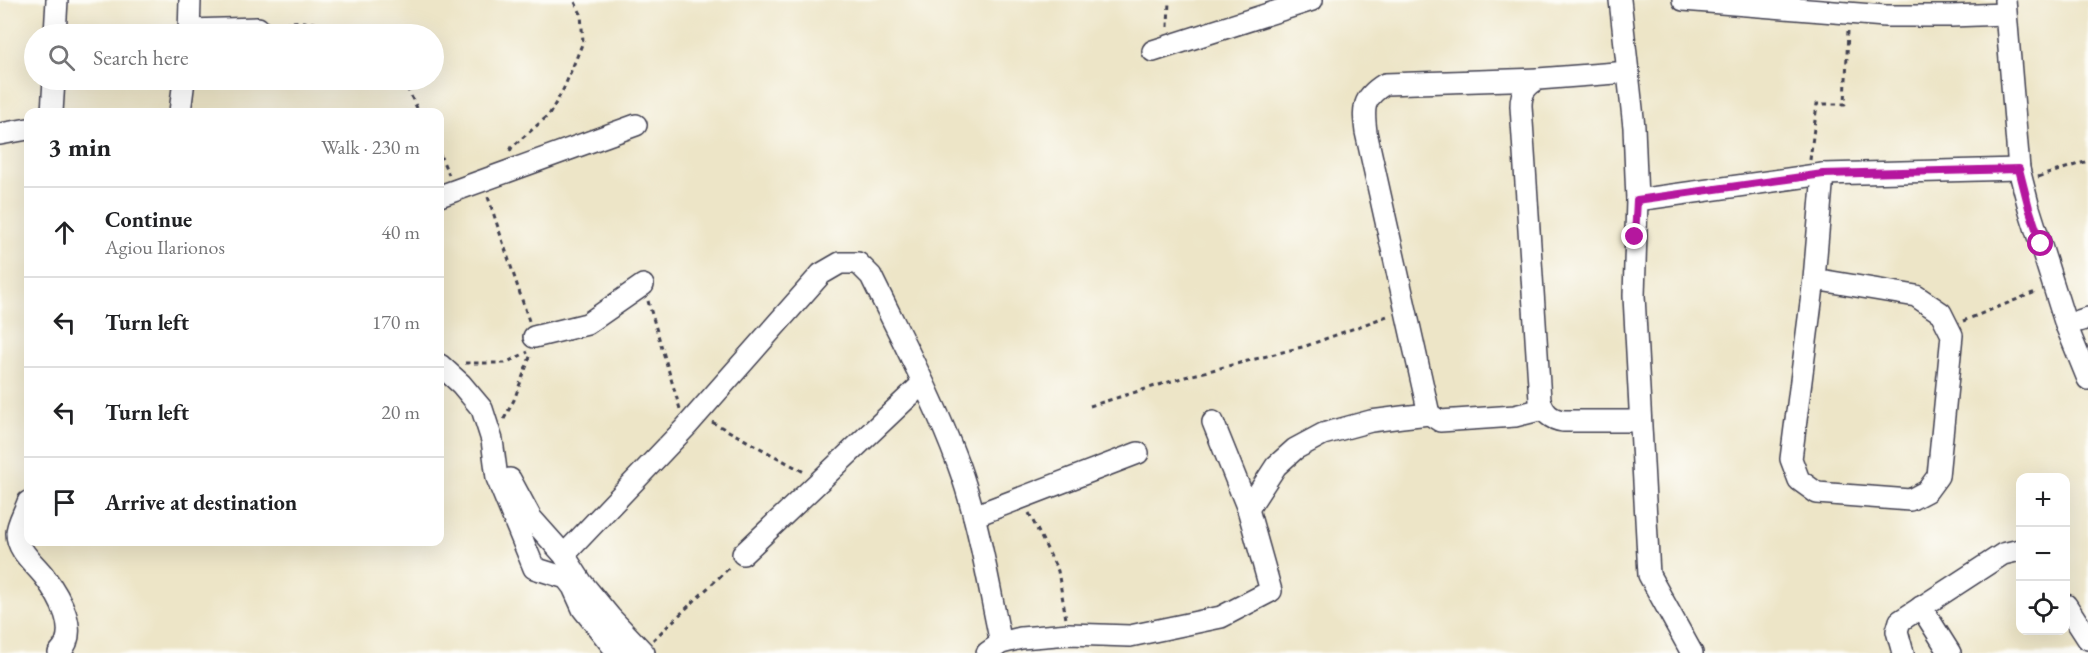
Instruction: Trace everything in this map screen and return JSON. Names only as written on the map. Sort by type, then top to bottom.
[{"type":"street","points":[[56,24],[57,0]]},
{"type":"street","points":[[189,24],[190,0]]},
{"type":"street","points":[[1160,49],[1312,0]]},
{"type":"street","points":[[1620,0],[1634,126],[1637,200],[1634,296],[1649,575],[1692,653]]},
{"type":"street","points":[[1683,0],[1906,17],[2005,7],[2020,176],[2066,325],[2088,379]]},
{"type":"street","points":[[1429,414],[1366,132],[1363,114],[1365,102],[1373,91],[1385,84],[1538,79],[1629,72]]},
{"type":"street","points":[[1538,79],[1526,88],[1521,106],[1540,400],[1543,409],[1551,417],[1563,422],[1640,421]]},
{"type":"street","points":[[52,108],[53,90]]},
{"type":"street","points":[[180,108],[183,90]]},
{"type":"street","points":[[444,195],[636,125]]},
{"type":"street","points":[[0,134],[24,130]]},
{"type":"street","points":[[1637,200],[1816,176],[2020,176]]},
{"type":"street","points":[[1814,279],[1916,296],[1941,313],[1952,335],[1938,476],[1927,491],[1910,500],[1816,493],[1798,480],[1791,459],[1814,279],[1816,176]]},
{"type":"street","points":[[564,555],[691,421],[821,274],[840,263],[858,263],[871,276],[923,383],[958,464],[974,516],[994,648],[1069,634],[1135,644],[1221,617],[1271,591],[1248,509],[1213,422]]},
{"type":"street","points":[[534,337],[587,324],[643,285]]},
{"type":"street","points":[[2066,325],[2088,318]]},
{"type":"street","points":[[449,364],[461,384],[482,408],[492,440],[497,478],[534,568],[566,578],[578,585],[643,652]]},
{"type":"street","points":[[743,554],[923,383]]},
{"type":"street","points":[[1248,509],[1276,466],[1295,449],[1323,434],[1371,421],[1429,414],[1440,420],[1515,416],[1543,409]]},
{"type":"street","points":[[974,516],[1138,453]]},
{"type":"street","points":[[510,479],[531,518],[564,555],[578,585],[583,609],[614,648],[621,653]]},
{"type":"street","points":[[24,513],[17,532],[20,544],[45,577],[62,605],[67,623],[67,640],[59,653]]},
{"type":"street","points":[[1903,653],[1897,624],[1900,621],[2002,554],[2016,551]]},
{"type":"street","points":[[1921,607],[1950,653]]},
{"type":"street","points":[[2070,611],[2088,639]]},
{"type":"path","points":[[534,337],[490,178],[512,147],[549,115],[564,88],[584,42],[581,14],[574,0]]},
{"type":"path","points":[[1160,49],[1169,0]]},
{"type":"path","points":[[1816,176],[1817,104],[1845,104],[1849,13]]},
{"type":"path","points":[[276,24],[295,21],[323,24]]},
{"type":"path","points":[[408,90],[417,108]]},
{"type":"path","points":[[2020,176],[2088,161]]},
{"type":"path","points":[[643,285],[691,421],[820,481]]},
{"type":"path","points":[[1948,327],[2054,285]]},
{"type":"path","points":[[1090,406],[1185,377],[1306,346],[1406,309]]},
{"type":"path","points":[[449,364],[505,363],[532,350],[514,400],[492,440]]},
{"type":"path","points":[[1021,498],[1058,571],[1069,634]]},
{"type":"path","points":[[643,652],[743,554]]},
{"type":"route","points":[[1635,237],[1637,200],[1823,174],[2019,169],[2041,244]]}]
